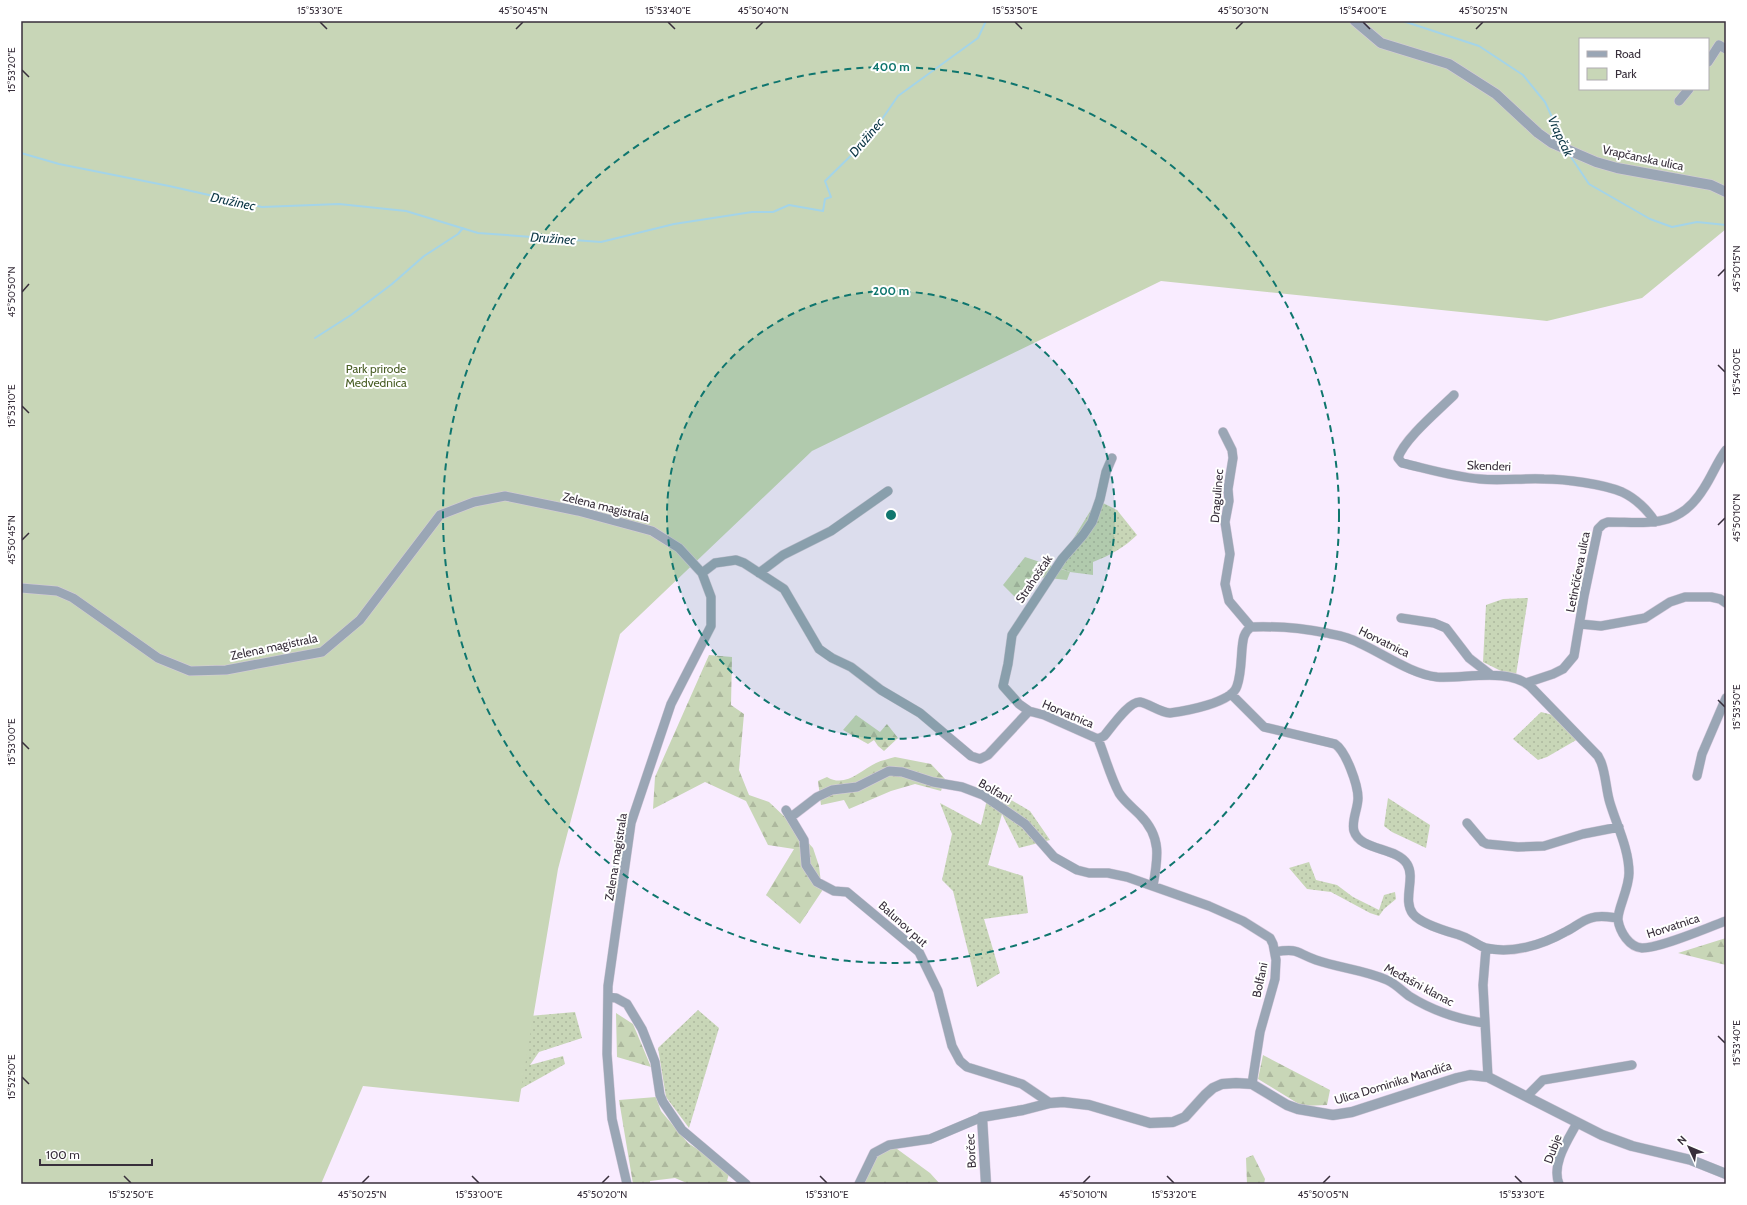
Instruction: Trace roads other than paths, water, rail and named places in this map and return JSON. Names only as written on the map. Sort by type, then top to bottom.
[{"type":"street","name":"Vrapčanska ulica","points":[[1355,21],[1368,33],[1386,45],[1449,64],[1496,94],[1538,133],[1552,143],[1596,162],[1617,168],[1710,185],[1726,192]]},
{"type":"street","points":[[1709,61],[1722,47]]},
{"type":"street","points":[[1679,101],[1688,90]]},
{"type":"street","name":"Skenderi","points":[[1454,395],[1406,443],[1399,453],[1399,461],[1465,478],[1545,479],[1582,483],[1615,490],[1623,492],[1636,501],[1651,515],[1655,522]]},
{"type":"street","name":"Dragulinec","points":[[1223,432],[1232,450],[1233,458],[1228,489],[1229,501],[1225,522],[1230,554],[1225,584],[1229,601],[1251,627]]},
{"type":"street","name":"Letinčićeva ulica","points":[[1526,683],[1554,674],[1568,663],[1575,651],[1584,596],[1598,529],[1603,524],[1608,522],[1655,522],[1677,516],[1692,504],[1705,487],[1726,450]]},
{"type":"street","name":"Strahoščak","points":[[1029,711],[1019,704],[1002,686],[1008,664],[1012,635],[1062,559],[1092,522],[1100,499],[1106,472],[1112,458]]},
{"type":"street","points":[[759,572],[783,556],[831,531],[888,491]]},
{"type":"street","name":"Zelena magistrala","points":[[21,588],[57,591],[74,598],[158,658],[190,671],[226,670],[322,652],[360,620],[440,515],[474,502],[505,496],[578,511],[652,531],[679,548],[702,573],[711,597],[711,626],[671,704],[631,823],[608,997],[607,1054],[612,1119],[626,1184]]},
{"type":"street","name":"Horvatnica","points":[[702,573],[715,563],[736,560],[759,572],[784,589],[819,649],[832,658],[851,667],[881,690],[920,713],[971,756],[980,759],[988,755],[1029,711],[1044,715],[1098,738],[1104,736],[1127,708],[1136,702],[1141,702],[1170,713],[1211,704],[1231,694]]},
{"type":"street","points":[[1580,624],[1601,626],[1645,618],[1670,602],[1685,598],[1711,597],[1720,599],[1726,604]]},
{"type":"street","name":"Horvatnica","points":[[1401,618],[1434,623],[1446,628],[1469,658],[1492,675]]},
{"type":"street","points":[[1251,627],[1243,636],[1238,686],[1231,694],[1264,727],[1339,746],[1345,756],[1357,792],[1358,799],[1354,825],[1356,835],[1366,843],[1398,856],[1405,862],[1410,872],[1409,904],[1412,913],[1424,922],[1466,937],[1486,948],[1509,949],[1525,947],[1558,936],[1589,918],[1607,916],[1618,918]]},
{"type":"street","name":"Horvatnica","points":[[1251,627],[1298,628],[1345,637],[1412,668],[1436,676],[1476,677],[1492,675],[1514,678],[1526,683],[1588,745],[1602,762],[1610,803],[1619,827],[1628,861],[1629,872],[1627,891],[1618,918],[1619,926],[1624,937],[1633,945],[1642,948],[1664,943],[1726,921]]},
{"type":"street","points":[[1697,776],[1702,754],[1726,698]]},
{"type":"street","points":[[1098,738],[1120,793],[1145,820],[1154,835],[1157,845],[1158,858],[1153,886]]},
{"type":"street","name":"Bolfani","points":[[788,813],[832,790],[857,787],[889,771],[902,772],[933,782],[962,787],[983,795],[1025,824],[1054,857],[1077,870],[1089,873],[1118,874],[1209,906],[1243,921],[1270,938],[1275,952],[1276,969],[1260,1032],[1252,1084]]},
{"type":"street","name":"Balunov put","points":[[788,813],[804,840],[806,865],[817,882],[834,891],[847,892],[919,952],[938,991],[952,1046],[960,1061],[967,1067],[1022,1084],[1050,1103]]},
{"type":"street","points":[[1467,823],[1483,842],[1487,844],[1525,847],[1544,846],[1583,834],[1619,827]]},
{"type":"street","points":[[1486,948],[1483,985],[1488,1076]]},
{"type":"street","name":"Međašni klanac","points":[[1275,952],[1295,950],[1316,960],[1378,976],[1389,980],[1410,996],[1441,1013],[1463,1020],[1484,1023]]},
{"type":"street","points":[[608,997],[616,998],[627,1004],[642,1029],[655,1062],[660,1095],[682,1130],[746,1184]]},
{"type":"street","points":[[1527,1096],[1543,1080],[1632,1065]]},
{"type":"street","name":"Ulica Dominika Mandića","points":[[859,1184],[874,1153],[884,1147],[930,1138],[982,1117],[1023,1110],[1050,1103],[1063,1102],[1089,1105],[1150,1123],[1173,1122],[1185,1117],[1213,1088],[1222,1084],[1236,1083],[1252,1084],[1287,1105],[1298,1109],[1333,1115],[1352,1112],[1470,1075],[1488,1076],[1602,1135],[1632,1146],[1691,1160],[1726,1174]]},
{"type":"street","name":"Borčec","points":[[982,1117],[986,1184]]},
{"type":"street","name":"Dubje","points":[[1559,1184],[1557,1179],[1557,1165],[1577,1122]]},
{"type":"waterway","name":"Družinec","points":[[21,153],[59,164],[169,186],[262,207],[339,204],[406,211],[478,233],[601,242],[674,224],[752,212],[773,212],[789,205],[823,211],[825,199],[831,197],[825,181],[869,138],[898,96],[978,38],[986,21]]},
{"type":"waterway","name":"Vrapčak","points":[[1403,21],[1479,46],[1523,75],[1545,102],[1565,145]]},
{"type":"waterway","name":"Vrapčak","points":[[1569,154],[1589,184],[1650,219],[1672,227],[1697,222],[1726,225]]},
{"type":"waterway","points":[[315,338],[351,315],[392,284],[424,256],[458,234],[463,228]]},
{"type":"park label","name":"Park prirode Medvednica","points":[[376,376]]}]
